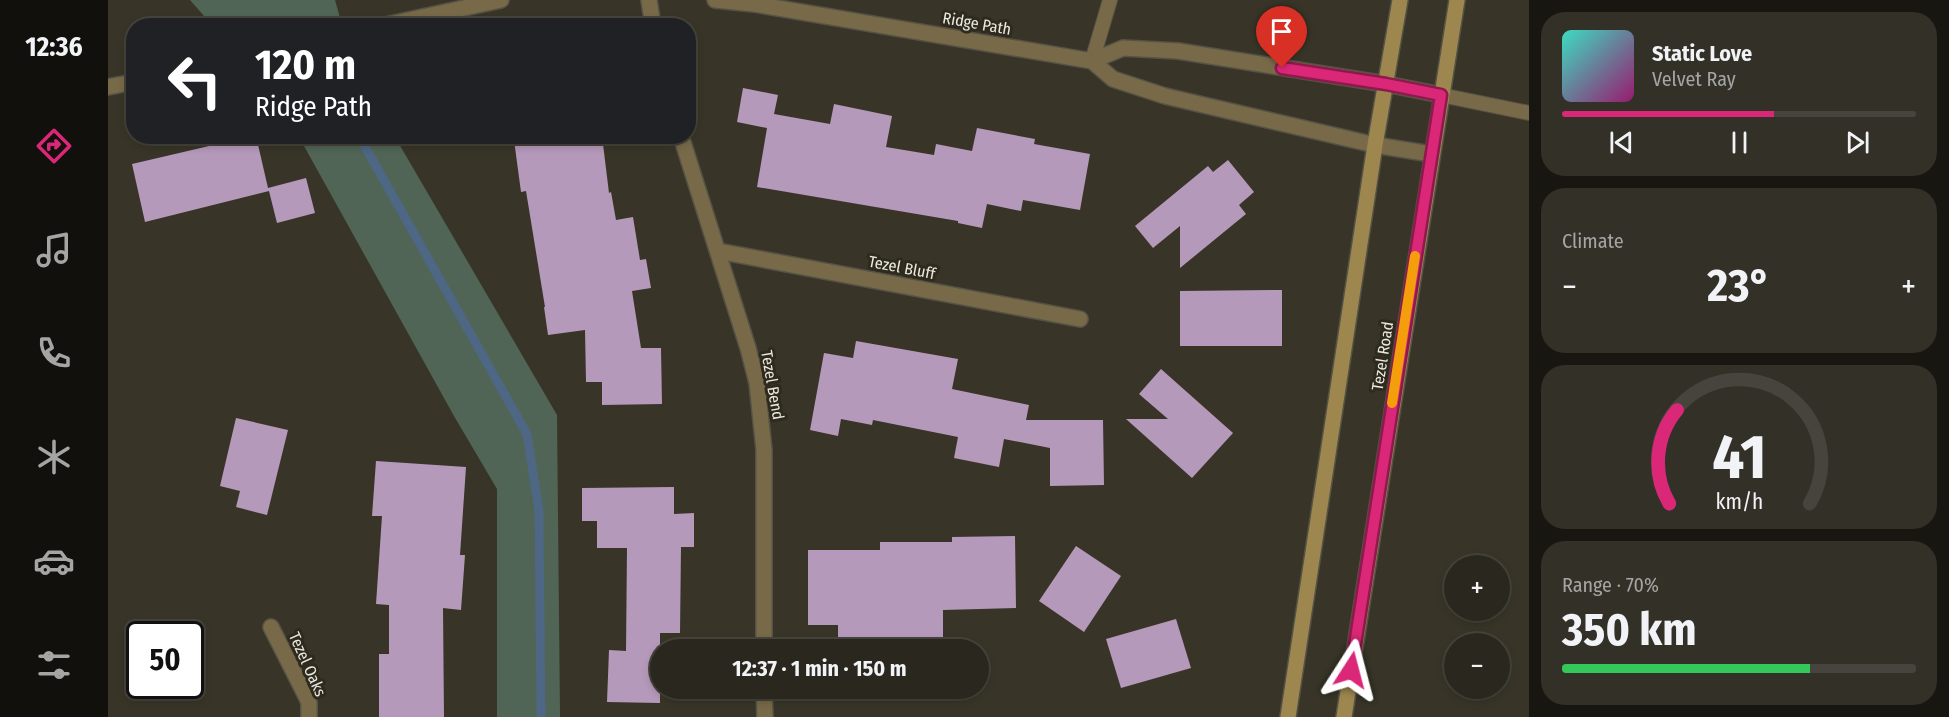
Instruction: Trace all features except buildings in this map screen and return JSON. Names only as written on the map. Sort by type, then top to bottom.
[{"type":"main road","points":[[1288,717],[1375,145],[1400,0]]},
{"type":"main road","name":"Tezel Road","points":[[1344,717],[1456,0]]},
{"type":"street","points":[[418,18],[501,0]]},
{"type":"street","points":[[649,0],[652,18]]},
{"type":"street","name":"Ridge Path","points":[[715,0],[754,4],[1092,61],[1113,79],[1165,96],[1375,145],[1431,154]]},
{"type":"street","points":[[1092,61],[1123,48],[1178,51],[1441,95]]},
{"type":"street","points":[[108,87],[126,84]]},
{"type":"street","name":"Tezel Bend","points":[[684,144],[757,383],[764,450],[764,639]]},
{"type":"street","name":"Tezel Bluff","points":[[718,251],[1080,319]]},
{"type":"street","name":"Tezel Oaks","points":[[271,627],[309,702],[309,717]]},
{"type":"street","points":[[764,699],[765,717]]},
{"type":"lane","points":[[1092,61],[1110,0]]},
{"type":"lane","points":[[1441,95],[1529,113]]},
{"type":"green space","points":[[190,0],[335,0],[340,18],[206,18]]},
{"type":"green space","points":[[303,144],[399,144],[557,415],[560,717],[497,717],[497,489]]},
{"type":"waterway","points":[[364,144],[527,434],[539,511],[541,717]]},
{"type":"slow traffic","points":[[1392,403],[1415,256]]},
{"type":"route","points":[[1282,68],[1441,95],[1351,670]]}]
